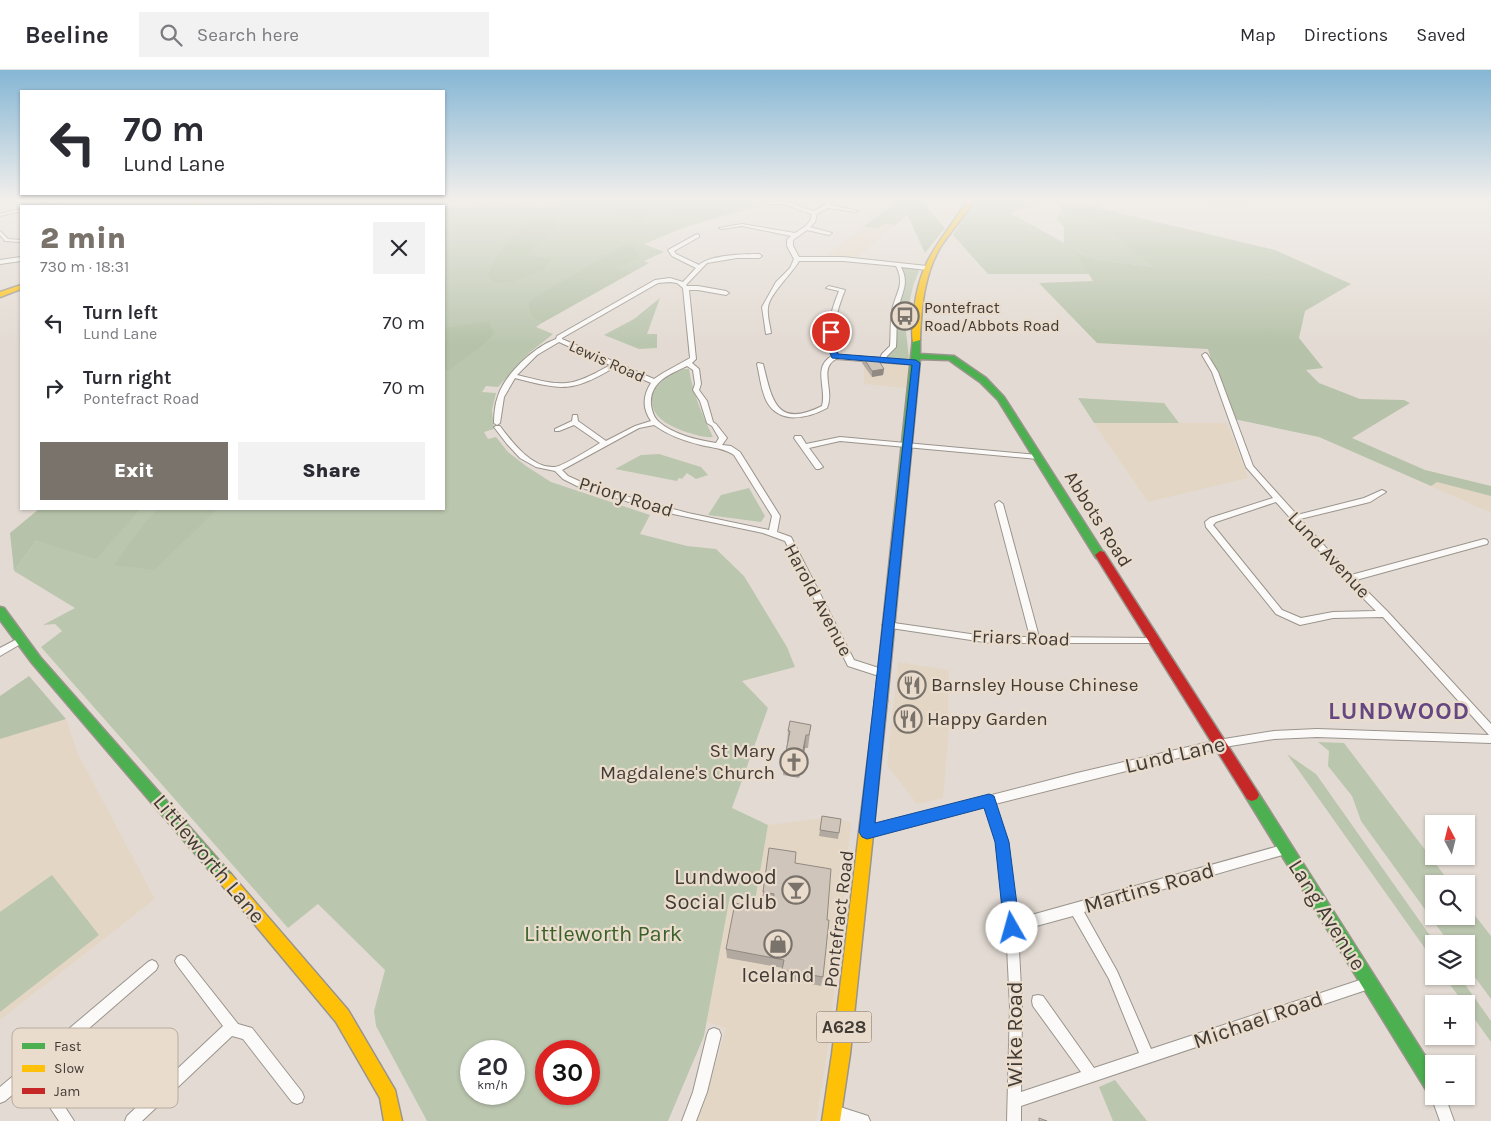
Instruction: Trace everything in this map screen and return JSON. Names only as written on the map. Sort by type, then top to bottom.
[{"type":"main road","name":"Pontefract Road","points":[[832,1116],[867,832],[916,359],[918,300],[927,268],[938,247]]},
{"type":"main road","points":[[0,295],[20,287]]},
{"type":"main road","name":"Abbots Road","points":[[916,359],[950,358],[983,380],[1001,399],[1155,641],[1218,744]]},
{"type":"main road","name":"Littleworth Lane","points":[[0,611],[21,640],[342,1016],[388,1096],[393,1121]]},
{"type":"main road","name":"Lang Avenue","points":[[1218,744],[1286,849],[1425,1073]]},
{"type":"street","points":[[676,247],[671,250],[674,255],[699,267]]},
{"type":"street","points":[[791,247],[797,259]]},
{"type":"street","points":[[557,469],[637,428],[655,422],[650,415],[647,401],[648,393],[655,382],[668,372],[693,359],[684,286],[705,262],[737,256],[759,256]]},
{"type":"street","points":[[0,262],[20,259]]},
{"type":"street","points":[[797,259],[843,259],[927,268]]},
{"type":"street","points":[[768,332],[765,307],[779,282],[792,269],[797,259]]},
{"type":"street","points":[[883,360],[884,355],[893,347],[895,310],[903,282],[903,275],[897,264]]},
{"type":"street","name":"Priory Road","points":[[726,293],[684,286],[679,282],[670,280],[657,281],[593,316],[559,337],[559,340],[548,344],[514,376],[503,390],[498,425],[508,443],[527,460],[546,469],[557,469],[562,476],[574,482],[637,504],[773,532]]},
{"type":"street","points":[[829,288],[842,290],[831,317],[831,346],[835,357]]},
{"type":"street","name":"Lewis Road","points":[[559,340],[655,382]]},
{"type":"street","name":"Lund Avenue","points":[[1204,355],[1215,372],[1250,467],[1277,500],[1349,579],[1385,614],[1491,731]]},
{"type":"street","points":[[760,364],[768,397],[775,408],[788,414],[808,415],[825,407],[828,397],[823,367],[826,360],[835,357],[883,360],[916,359]]},
{"type":"street","points":[[688,363],[696,369],[698,384],[696,390],[700,393],[710,417],[710,423],[714,425],[723,438],[718,446]]},
{"type":"street","points":[[514,376],[550,385],[567,386],[582,382],[614,365]]},
{"type":"street","points":[[557,430],[575,419],[606,444]]},
{"type":"street","name":"Harold Avenue","points":[[655,422],[686,438],[728,448],[737,454],[776,516],[773,532],[788,539],[851,663],[882,673]]},
{"type":"street","points":[[798,438],[819,467]]},
{"type":"street","points":[[804,447],[840,439],[1038,457]]},
{"type":"street","points":[[1294,518],[1367,500],[1382,492]]},
{"type":"street","points":[[1277,500],[1213,520],[1209,522],[1209,525],[1279,612],[1300,622],[1333,615],[1385,614]]},
{"type":"street","points":[[999,504],[1036,640]]},
{"type":"street","points":[[1349,579],[1484,542]]},
{"type":"street","name":"Friars Road","points":[[888,625],[990,640],[1155,641]]},
{"type":"street","points":[[0,652],[21,640]]},
{"type":"street","name":"Lund Lane","points":[[867,832],[1218,744],[1274,735],[1317,733],[1491,739]]},
{"type":"street","name":"Wike Road","points":[[989,800],[1002,842],[1012,928],[1016,1007],[1014,1121]]},
{"type":"street","name":"Martins Road","points":[[1012,928],[1286,849]]},
{"type":"street","points":[[1076,909],[1113,975],[1148,1057]]},
{"type":"street","points":[[181,961],[231,1027],[234,1030],[247,1033],[296,1097]]},
{"type":"street","points":[[80,1028],[152,966]]},
{"type":"street","name":"Michael Road","points":[[1015,1101],[1369,983]]},
{"type":"street","points":[[1038,1001],[1092,1076]]},
{"type":"street","points":[[178,1077],[231,1027]]},
{"type":"street","points":[[689,1121],[700,1092],[714,1035]]},
{"type":"street","points":[[0,1096],[12,1086]]},
{"type":"street","points":[[1441,1105],[1447,1121]]},
{"type":"street","points":[[57,1108],[66,1121]]},
{"type":"street","points":[[132,1121],[146,1108]]},
{"type":"street","points":[[832,1116],[863,1121]]},
{"type":"shaded area","points":[[838,247],[869,247],[856,258],[825,257]]},
{"type":"shaded area","points":[[864,361],[905,366],[908,368],[906,388],[864,384]]},
{"type":"shaded area","points":[[1094,423],[1227,423],[1248,478],[1148,502]]},
{"type":"shaded area","points":[[1437,482],[1491,496],[1491,513],[1431,486]]},
{"type":"shaded area","points":[[898,662],[949,670],[948,742],[943,798],[917,804],[887,765]]},
{"type":"shaded area","points":[[66,719],[78,754],[155,899],[0,1020],[0,739]]},
{"type":"shaded area","points":[[824,818],[851,822],[829,1042],[816,1121],[697,1121],[706,1098],[726,1028],[707,1022],[730,895],[755,901],[768,825]]},
{"type":"green space","name":"Littleworth Park","points":[[445,247],[625,247],[530,312],[542,323],[536,327],[553,334],[529,353],[498,387],[486,386],[482,392],[496,393],[492,410],[494,429],[484,432],[488,439],[496,437],[508,452],[526,466],[551,482],[650,515],[640,534],[687,546],[716,549],[744,576],[787,647],[795,667],[742,681],[768,708],[732,808],[768,825],[755,901],[730,896],[704,1036],[668,1121],[427,1121],[376,1026],[374,1011],[385,970],[318,904],[288,928],[41,647],[62,631],[55,624],[43,625],[75,608],[14,571],[36,541],[96,558],[140,510],[445,510]]},
{"type":"green space","points":[[504,247],[534,247],[525,256],[553,258],[544,270],[515,281],[494,283],[488,274]]},
{"type":"green space","points":[[621,247],[633,247],[640,258],[615,268],[633,272],[542,323],[531,315],[528,304],[535,297]]},
{"type":"green space","points":[[628,247],[652,247],[664,252],[644,261],[649,263],[633,272],[614,268]]},
{"type":"green space","points":[[922,247],[930,247],[925,253]]},
{"type":"green space","points":[[964,247],[1129,247],[1155,267],[1093,259],[1075,250],[1089,274],[988,274]]},
{"type":"green space","points":[[1128,247],[1263,247],[1275,250],[1351,284],[1305,311],[1299,338],[1323,368],[1306,370],[1319,383],[1360,399],[1404,400],[1410,403],[1352,438],[1425,470],[1491,486],[1491,496],[1437,482],[1431,486],[1319,437],[1229,418],[1208,349],[1097,343],[1039,283],[1093,281],[1074,250],[1093,259],[1154,267]]},
{"type":"green space","points":[[905,267],[919,271],[913,286],[905,323],[909,358],[906,360],[888,359],[887,355],[895,346],[899,308],[905,283],[901,268]]},
{"type":"green space","points":[[660,298],[647,334],[657,334],[657,348],[639,349],[604,335],[634,319]]},
{"type":"green space","points":[[489,321],[494,334],[479,348],[448,371],[445,370],[445,328]]},
{"type":"green space","points":[[683,369],[689,369],[698,404],[713,437],[683,431],[665,423],[659,418],[653,407],[653,393],[657,386],[669,376]]},
{"type":"green space","points":[[1078,398],[1164,403],[1179,423],[1094,423]]},
{"type":"green space","points":[[659,454],[701,467],[708,475],[696,479],[687,473],[682,479],[679,478],[677,481],[615,469],[641,455]]},
{"type":"green space","points":[[749,488],[765,516],[761,522],[708,515],[721,495]]},
{"type":"green space","points":[[38,510],[140,510],[96,559],[36,541],[14,571],[10,533]]},
{"type":"green space","points":[[157,510],[216,510],[154,570],[114,565],[147,520]]},
{"type":"green space","points":[[29,676],[66,719],[0,739],[0,696]]},
{"type":"green space","points":[[1318,742],[1344,743],[1425,850],[1425,865],[1437,865],[1444,875],[1425,875],[1425,909],[1361,821],[1352,796],[1328,766],[1329,751]]},
{"type":"green space","points":[[1287,754],[1316,774],[1430,935],[1425,935],[1425,948]]},
{"type":"green space","points":[[52,875],[99,935],[0,1012],[0,912]]},
{"type":"green space","points":[[1475,916],[1491,936],[1491,999],[1475,977],[1475,935],[1443,935],[1436,925],[1475,925]]},
{"type":"green space","points":[[1450,985],[1465,985],[1473,995],[1458,995]]},
{"type":"green space","points":[[1475,998],[1491,1021],[1491,1042],[1475,1020]]},
{"type":"green space","points":[[1115,1080],[1147,1121],[1113,1121],[1099,1087]]},
{"type":"building","points":[[863,357],[879,359],[884,369],[872,371]]},
{"type":"building","name":"St Mary Magdalene's Church","points":[[790,721],[811,725],[809,735],[806,735],[800,765],[784,762]]},
{"type":"building","points":[[822,816],[841,819],[839,833],[820,830]]},
{"type":"building","points":[[769,848],[796,852],[795,863],[831,869],[827,920],[829,920],[823,977],[782,970],[784,960],[726,949],[735,903],[771,910],[774,894],[763,892]]},
{"type":"traffic: fast","points":[[881,701],[916,363],[916,340]]},
{"type":"traffic: fast","points":[[916,356],[951,358],[983,380],[1001,399],[1100,555]]},
{"type":"traffic: fast","points":[[0,611],[36,660],[226,879]]},
{"type":"traffic: fast","points":[[1252,795],[1425,1073]]},
{"type":"traffic: slow","points":[[916,340],[917,315],[923,279],[937,247]]},
{"type":"traffic: slow","points":[[0,295],[20,287]]},
{"type":"traffic: slow","points":[[831,1121],[841,1054],[881,701]]},
{"type":"traffic: slow","points":[[226,879],[342,1016],[389,1096],[393,1121]]},
{"type":"traffic: jam","points":[[1100,555],[1252,795]]},
{"type":"place","name":"Pontefract Road/Abbots Road","points":[[905,316]]},
{"type":"place","name":"Barnsley House Chinese","points":[[912,685]]},
{"type":"place","name":"Happy Garden","points":[[908,719]]},
{"type":"place","name":"St Mary Magdalene's Church","points":[[794,762]]},
{"type":"place","name":"Lundwood Social Club","points":[[796,890]]},
{"type":"place","name":"Iceland","points":[[778,944]]},
{"type":"district","name":"LUNDWOOD","points":[[1399,711]]},
{"type":"route","points":[[831,332],[831,346],[835,357],[916,363],[882,673],[867,832],[989,800],[1002,842],[1012,928]]}]
